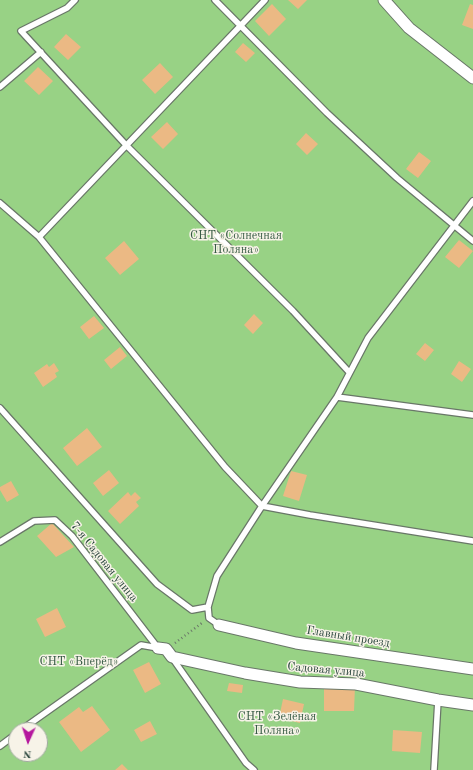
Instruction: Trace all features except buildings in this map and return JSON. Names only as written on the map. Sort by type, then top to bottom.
[{"type":"street","points":[[384,0],[408,28],[473,78]]},
{"type":"street","name":"Главный проезд","points":[[220,625],[296,643],[473,669]]},
{"type":"street","name":"Садовая улица","points":[[165,651],[245,673],[300,682],[356,684],[438,700],[473,705]]},
{"type":"lane","points":[[75,0],[66,8],[21,31],[126,145],[293,311],[350,372]]},
{"type":"lane","points":[[215,0],[327,113],[397,178],[473,241]]},
{"type":"lane","points":[[39,237],[265,0]]},
{"type":"lane","points":[[0,87],[40,52]]},
{"type":"lane","points":[[220,625],[209,618],[208,607],[217,576],[262,506],[337,397],[368,338],[473,202]]},
{"type":"lane","points":[[0,203],[39,237],[225,467],[262,506],[310,516],[473,541]]},
{"type":"lane","points":[[337,397],[473,415]]},
{"type":"lane","points":[[0,408],[157,584],[192,610],[208,607]]},
{"type":"lane","name":"7-я Садовая улица","points":[[0,542],[34,521],[55,520],[72,536],[165,651],[246,763],[254,770]]},
{"type":"lane","points":[[32,722],[141,645],[165,651]]},
{"type":"lane","points":[[434,770],[438,700]]},
{"type":"path","points":[[165,651],[209,618]]},
{"type":"green space","name":"СНТ «Солнечная Поляна»","points":[[0,0],[473,0],[473,770],[0,770]]},
{"type":"park label","name":"СНТ «Вперёд»","points":[[79,662]]},
{"type":"park label","name":"СНТ «Зелёная Поляна»","points":[[277,724]]}]
